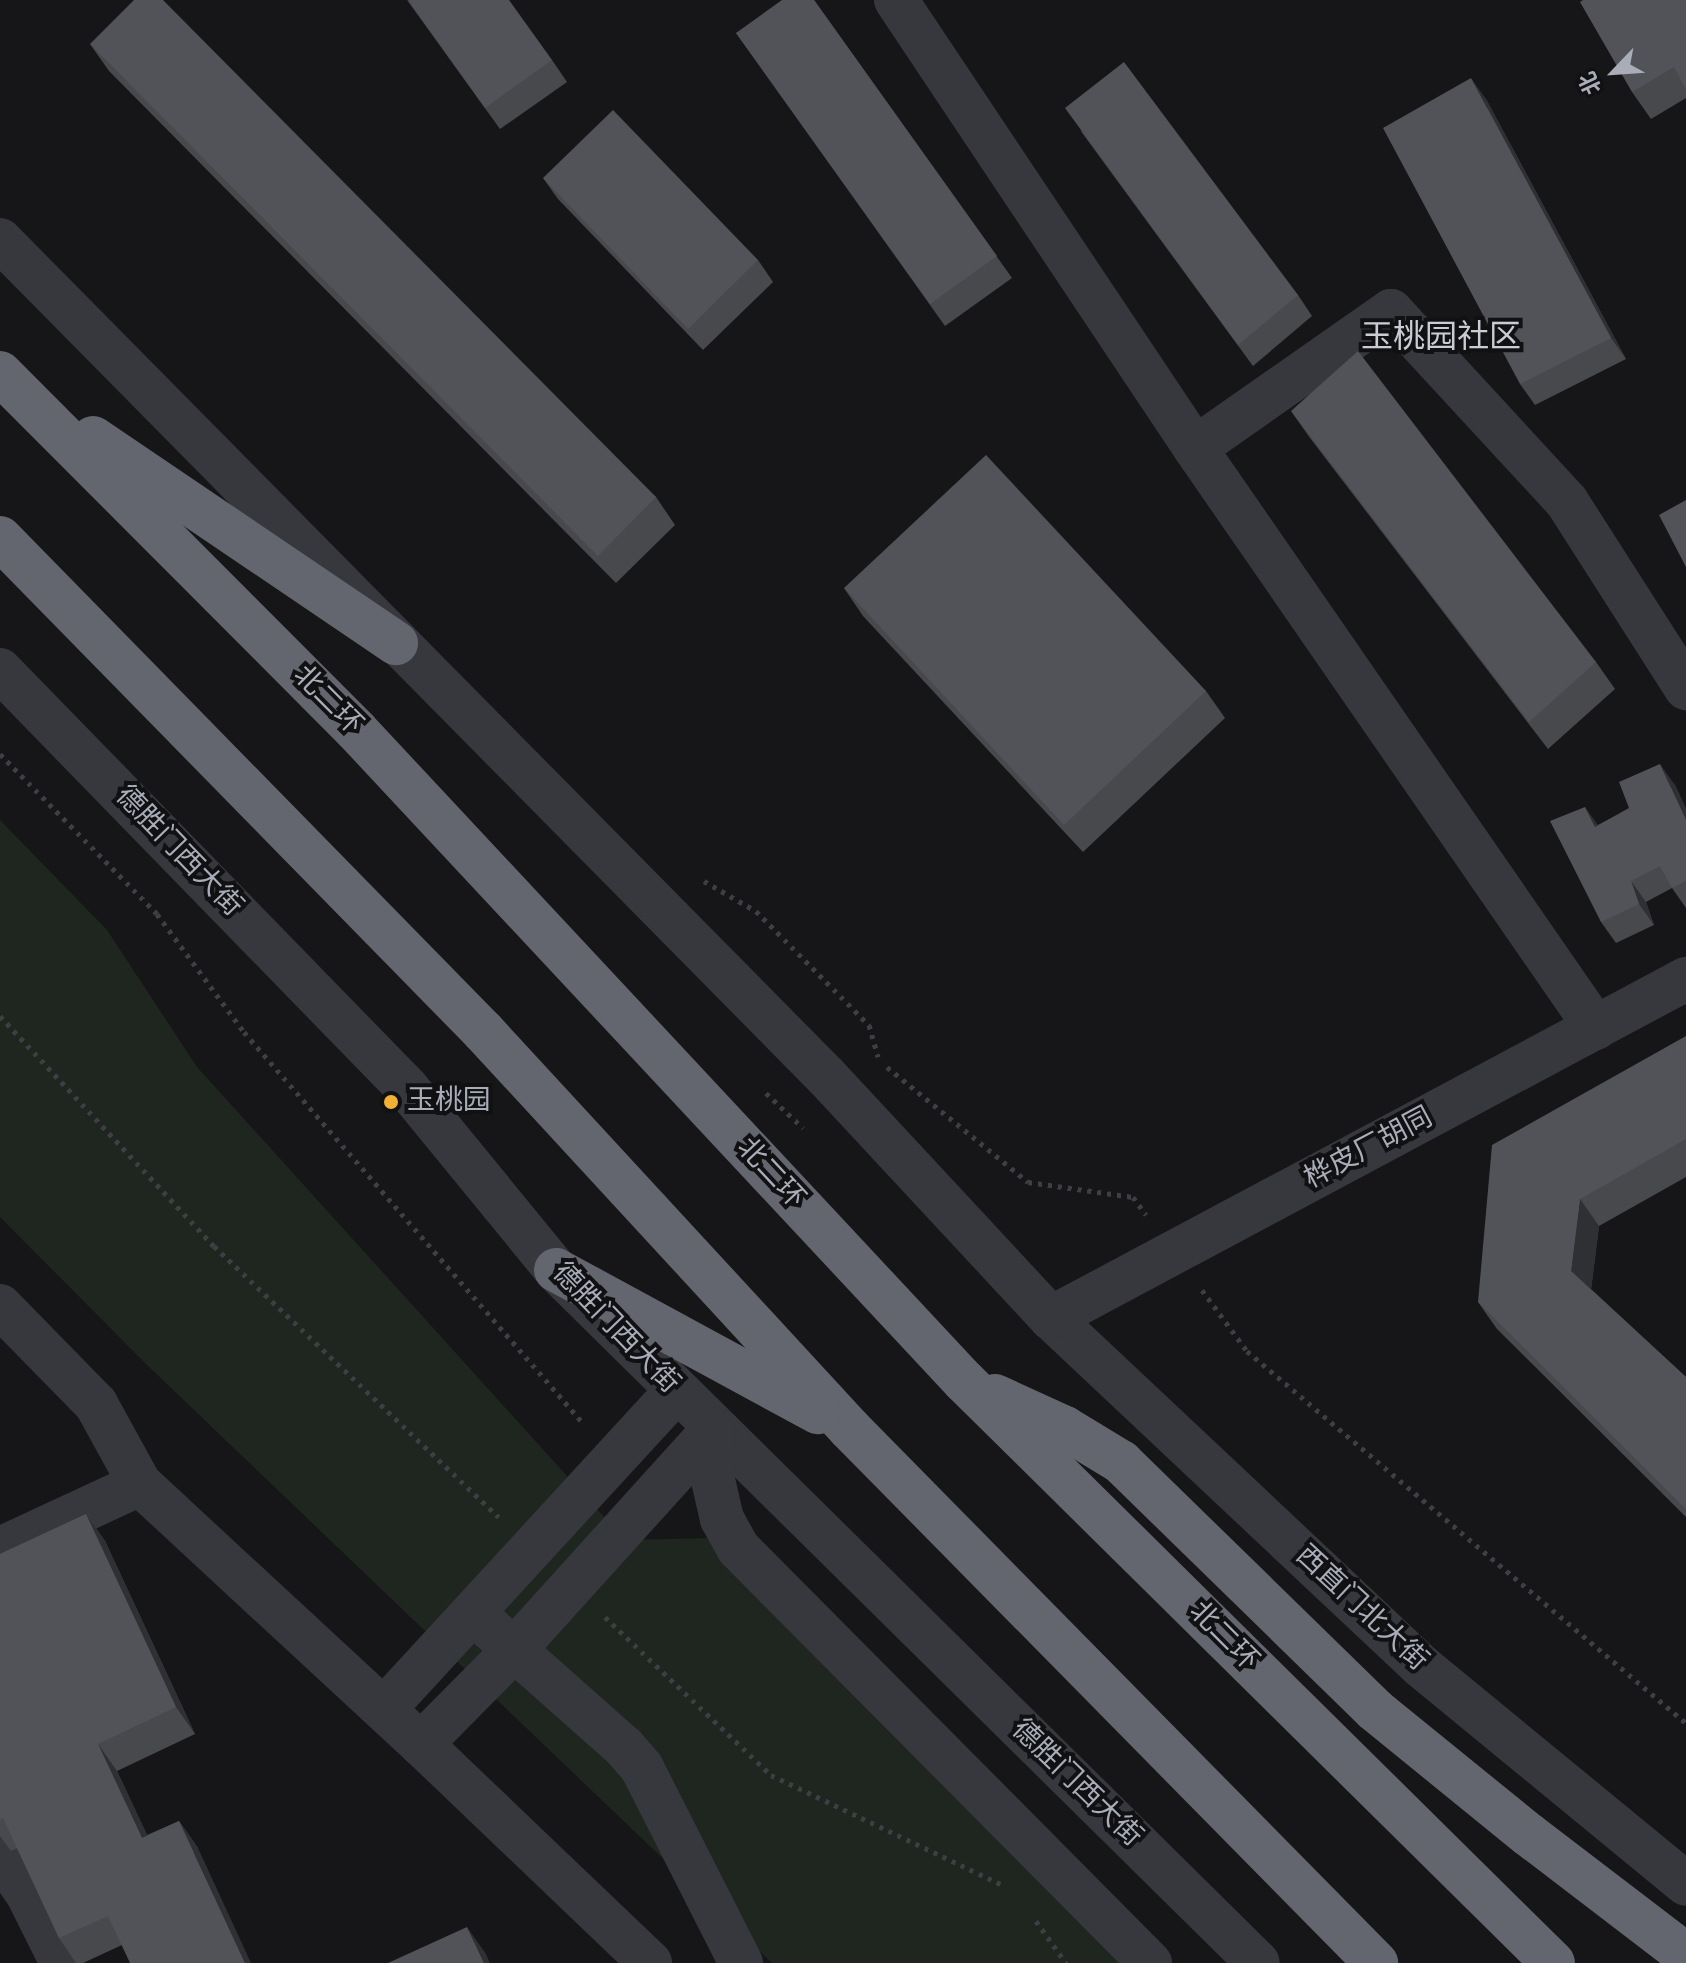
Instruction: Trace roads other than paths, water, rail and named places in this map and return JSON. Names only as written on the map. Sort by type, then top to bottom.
[{"type":"highway","points":[[4,376],[396,643]]},
{"type":"highway","name":"北二环","points":[[4,376],[356,730],[964,1381],[1553,1963]]},
{"type":"highway","points":[[0,538],[483,1031],[850,1429],[1376,1963]]},
{"type":"highway","points":[[556,1270],[850,1429]]},
{"type":"highway","points":[[964,1381],[1065,1428],[1121,1462],[1375,1710],[1529,1835],[1686,1955]]},
{"type":"street","points":[[896,0],[1195,448],[1596,1028]]},
{"type":"street","points":[[0,240],[825,1075],[1051,1318]]},
{"type":"street","points":[[1195,448],[1391,311],[1567,502],[1686,688]]},
{"type":"street","name":"德胜门西大街","points":[[0,670],[407,1088],[556,1270],[676,1392],[1258,1963]]},
{"type":"street","name":"桦皮厂胡同","points":[[1051,1318],[1686,979]]},
{"type":"street","points":[[0,1306],[96,1404],[140,1484],[384,1709],[650,1963]]},
{"type":"street","name":"西直门北大街","points":[[1051,1318],[1421,1666],[1686,1884]]},
{"type":"street","points":[[384,1709],[676,1392]]},
{"type":"street","points":[[421,1744],[573,1587],[714,1429]]},
{"type":"street","points":[[714,1429],[711,1462],[715,1491],[722,1519],[738,1548],[1150,1963]]},
{"type":"street","points":[[0,1549],[140,1484]]},
{"type":"street","points":[[473,1613],[624,1747],[642,1768],[741,1963]]},
{"type":"street","points":[[0,1855],[27,1893],[62,1963]]},
{"type":"place","name":"玉桃园","points":[[391,1102]]},
{"type":"district","name":"玉桃园社区","points":[[1441,339]]}]
